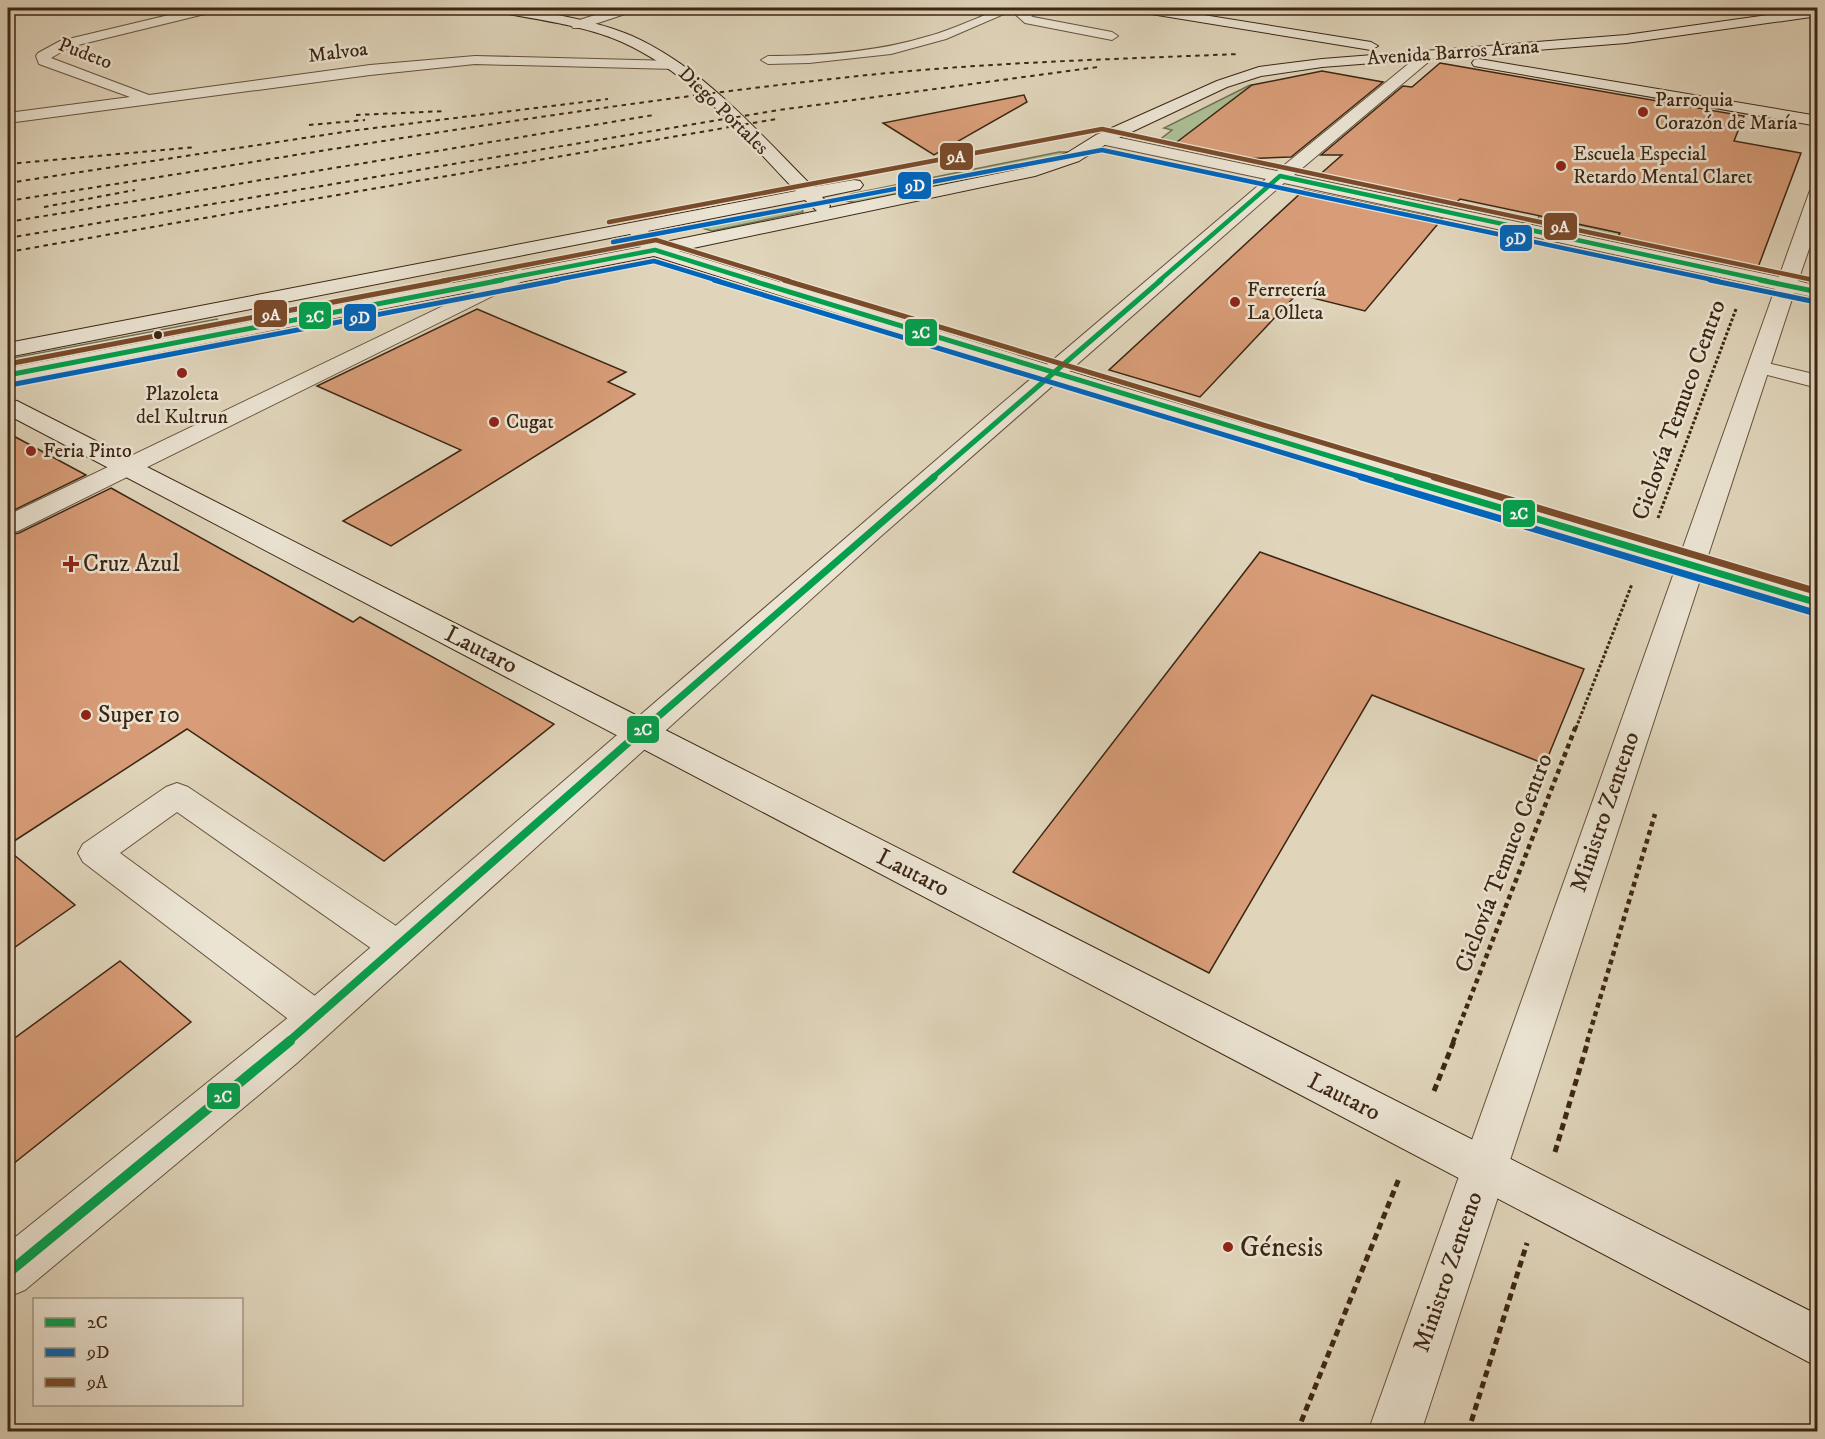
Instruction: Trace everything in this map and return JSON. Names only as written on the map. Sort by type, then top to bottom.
[{"type":"street","name":"Pudeto","points":[[147,98],[44,61],[43,56],[65,44],[212,8]]},
{"type":"street","name":"Diego Portales","points":[[497,8],[578,25],[624,38],[675,65],[726,110],[829,213]]},
{"type":"street","points":[[578,25],[629,8]]},
{"type":"street","points":[[1139,8],[1818,121]]},
{"type":"street","name":"Avenida Barros Arana","points":[[8,375],[655,250],[1029,172],[1073,157],[1102,139],[1204,92],[1259,72],[1311,64],[1626,39],[1816,12]]},
{"type":"street","points":[[8,1273],[317,1020],[640,732],[1052,373],[1280,176],[1428,55]]},
{"type":"street","name":"Malvoa","points":[[8,117],[360,71],[475,60],[675,65]]},
{"type":"street","points":[[1102,139],[1802,288]]},
{"type":"street","name":"Avenida Barros Arana","points":[[8,350],[1102,139]]},
{"type":"street","name":"Ministro Zenteno","points":[[1394,1431],[1759,367],[1802,288],[1818,193]]},
{"type":"street","points":[[635,228],[655,250],[1052,373],[1818,603]]},
{"type":"street","points":[[8,525],[520,275]]},
{"type":"street","name":"Lautaro","points":[[8,406],[128,466],[1818,1342]]},
{"type":"lane","points":[[768,60],[799,61],[854,56],[932,40],[1012,8]]},
{"type":"lane","points":[[1034,8],[1022,15],[1029,20],[1112,36]]},
{"type":"lane","points":[[1759,367],[1818,382]]},
{"type":"lane","points":[[317,1020],[95,853],[177,795],[398,947]]},
{"type":"path","name":"Ciclovía Temuco Centro","points":[[1298,1431],[1417,1135],[1645,551],[1748,277]]},
{"type":"path","points":[[1468,1431],[1541,1198],[1655,813]]},
{"type":"green space","points":[[1254,85],[1173,145],[1158,141],[1172,130],[1164,128]]},
{"type":"green space","points":[[1068,152],[1070,156],[1023,169],[858,203],[846,201],[845,198],[851,194]]},
{"type":"green space","points":[[796,208],[802,209],[803,212],[712,231],[702,228]]},
{"type":"green space","points":[[1539,216],[1620,233],[1616,240],[1536,223]]},
{"type":"green space","points":[[217,319],[223,329],[13,368],[8,359]]},
{"type":"building","name":"Escuela Especial Retardo Mental Claret","points":[[1440,63],[1744,116],[1734,141],[1801,153],[1757,270],[1616,240],[1620,233],[1460,199],[1453,206],[1317,177],[1342,155],[1321,155],[1403,86],[1412,87]]},
{"type":"building","points":[[1322,71],[1383,82],[1291,157],[1240,159],[1173,145],[1252,85]]},
{"type":"building","points":[[1024,95],[1027,102],[934,155],[883,123]]},
{"type":"building","name":"Ferretería La Olleta","points":[[1304,190],[1442,219],[1365,311],[1297,294],[1200,397],[1109,370]]},
{"type":"building","name":"Cugat","points":[[477,309],[626,372],[608,382],[635,394],[391,546],[343,521],[461,450],[317,386]]},
{"type":"building","name":"Feria Pinto","points":[[8,433],[86,475],[8,513]]},
{"type":"building","points":[[111,488],[353,622],[360,617],[554,724],[384,861],[187,729],[8,845],[8,535],[19,533]]},
{"type":"building","points":[[1260,552],[1584,669],[1545,764],[1372,695],[1209,973],[1013,872]]},
{"type":"building","points":[[8,850],[75,905],[8,952]]},
{"type":"building","points":[[120,961],[191,1022],[8,1168],[8,1043]]},
{"type":"railway","points":[[8,201],[442,132],[769,86],[968,67],[1239,54]]},
{"type":"railway","points":[[8,238],[779,110],[1098,67]]},
{"type":"railway","points":[[8,183],[350,131],[608,99]]},
{"type":"railway","points":[[356,115],[446,111]]},
{"type":"railway","points":[[8,222],[654,115]]},
{"type":"railway","points":[[8,252],[776,119]]},
{"type":"railway","points":[[309,125],[365,120]]},
{"type":"railway","points":[[8,164],[196,147]]},
{"type":"railway","points":[[44,207],[135,190]]},
{"type":"transit line","name":"9A","points":[[609,222],[1102,129],[1818,281]]},
{"type":"transit line","name":"9D","points":[[613,242],[1102,150],[1816,302]]},
{"type":"transit line","name":"2C","points":[[8,1273],[317,1019],[640,732],[1280,176],[1818,292]]},
{"type":"transit line","name":"9A","points":[[8,364],[656,240],[1090,374],[1818,592]]},
{"type":"transit line","name":"2C","points":[[8,375],[655,250],[1087,384],[1818,603]]},
{"type":"transit line","name":"9D","points":[[10,385],[654,261],[1084,394],[1815,613]]},
{"type":"place","name":"Parroquia Corazón de María","points":[[1643,112]]},
{"type":"place","name":"Escuela Especial Retardo Mental Claret","points":[[1561,166]]},
{"type":"place","name":"Ferretería La Olleta","points":[[1235,302]]},
{"type":"place","name":"Plazoleta del Kultrun","points":[[182,373]]},
{"type":"place","name":"Cugat","points":[[494,422]]},
{"type":"place","name":"Feria Pinto","points":[[31,451]]},
{"type":"place","name":"Cruz Azul","points":[[71,564]]},
{"type":"place","name":"Super 10","points":[[86,715]]},
{"type":"place","name":"Génesis","points":[[1228,1247]]}]
